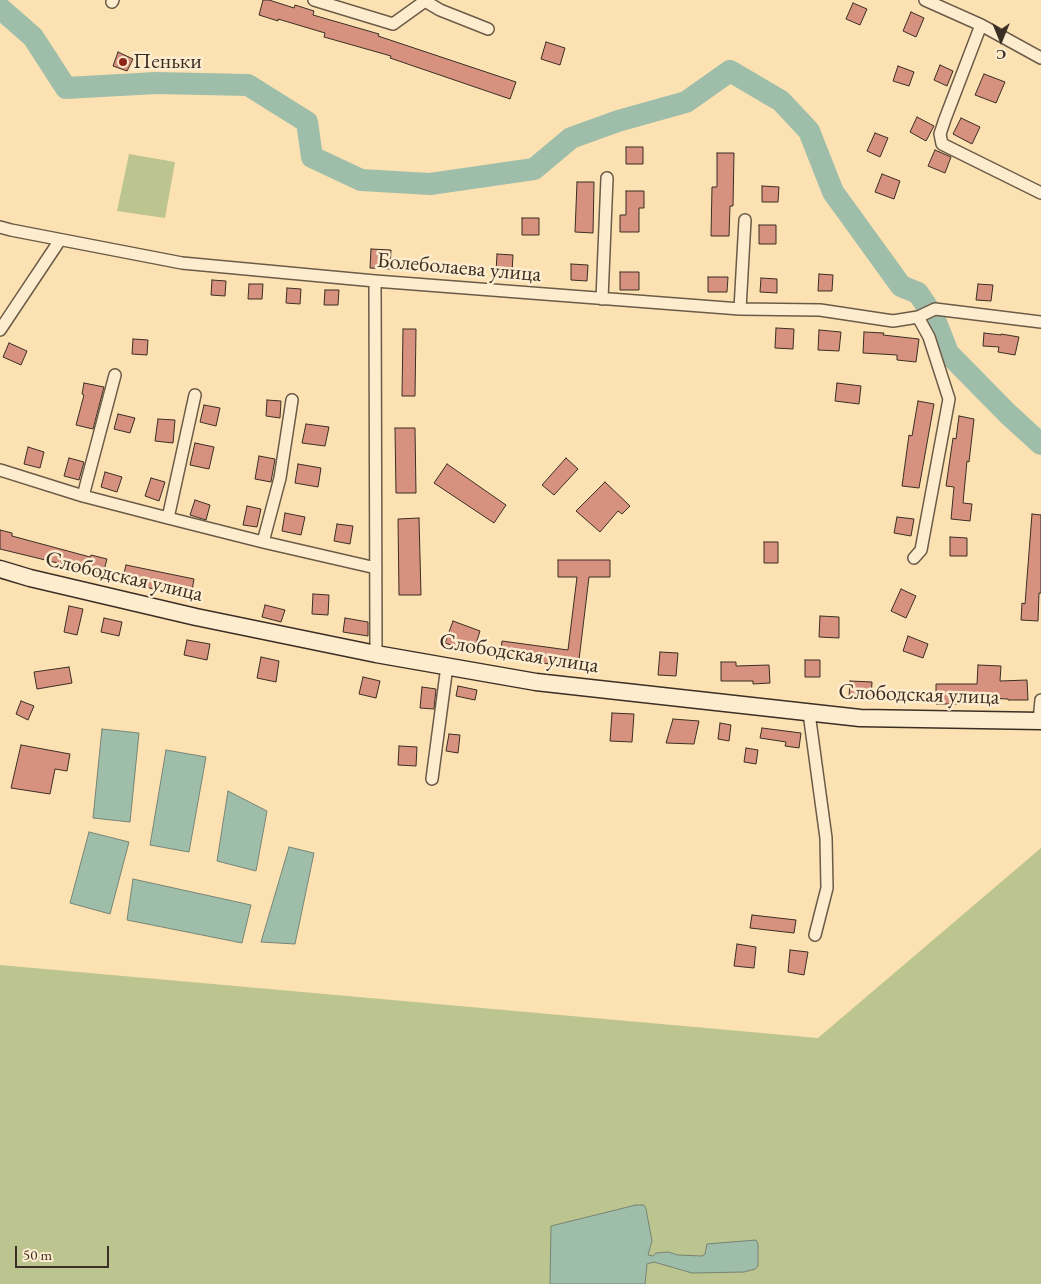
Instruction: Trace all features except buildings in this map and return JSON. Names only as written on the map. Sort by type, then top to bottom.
[{"type":"street","points":[[314,0],[393,24],[425,0],[440,10],[488,29]]},
{"type":"street","points":[[925,0],[981,25],[1041,58]]},
{"type":"street","points":[[981,25],[944,119],[940,134],[942,144],[1041,192]]},
{"type":"street","points":[[602,299],[608,178]]},
{"type":"street","points":[[740,309],[745,220]]},
{"type":"street","name":"Болеболаева улица","points":[[0,226],[60,240],[182,263],[375,281],[740,309],[820,310],[893,321],[918,317],[935,309],[1041,322]]},
{"type":"street","points":[[0,330],[60,240]]},
{"type":"street","points":[[375,281],[376,654]]},
{"type":"street","points":[[914,558],[921,550],[949,399],[929,337],[918,317]]},
{"type":"street","points":[[83,496],[115,375]]},
{"type":"street","points":[[168,518],[195,395]]},
{"type":"street","points":[[263,542],[280,478],[292,400]]},
{"type":"street","points":[[0,470],[83,496],[263,542],[376,568]]},
{"type":"street","name":"Слободская улица","points":[[0,569],[30,578],[196,617],[376,654],[536,682],[860,718],[1040,721]]},
{"type":"street","points":[[432,779],[447,666]]},
{"type":"street","points":[[1040,721],[1041,700]]},
{"type":"street","points":[[809,713],[826,847],[827,888],[815,934]]},
{"type":"green space","points":[[129,154],[175,162],[165,218],[117,211]]},
{"type":"green space","points":[[1041,848],[1041,1284],[0,1284],[0,965],[818,1038]]},
{"type":"shaded area","points":[[102,729],[139,733],[130,822],[93,818]]},
{"type":"shaded area","points":[[166,750],[206,757],[189,852],[150,845]]},
{"type":"shaded area","points":[[228,791],[267,811],[256,871],[217,861]]},
{"type":"shaded area","points":[[89,832],[129,842],[110,914],[70,903]]},
{"type":"shaded area","points":[[289,847],[314,853],[295,944],[261,942]]},
{"type":"shaded area","points":[[133,879],[251,905],[242,943],[127,920]]},
{"type":"shaded area","points":[[636,1205],[644,1205],[646,1209],[652,1241],[648,1255],[653,1256],[656,1253],[668,1252],[678,1255],[702,1256],[705,1254],[707,1244],[756,1240],[758,1244],[758,1266],[755,1269],[744,1272],[692,1273],[654,1262],[647,1264],[645,1284],[550,1284],[551,1226]]},
{"type":"waterway","points":[[0,8],[33,37],[66,88],[156,83],[248,85],[307,122],[312,157],[361,180],[430,184],[534,169],[571,138],[618,121],[686,102],[730,71],[781,101],[809,131],[833,192],[901,286],[918,293],[934,317],[948,353],[1008,414],[1041,444]]},
{"type":"place","name":"Пеньки","points":[[123,62]]}]
